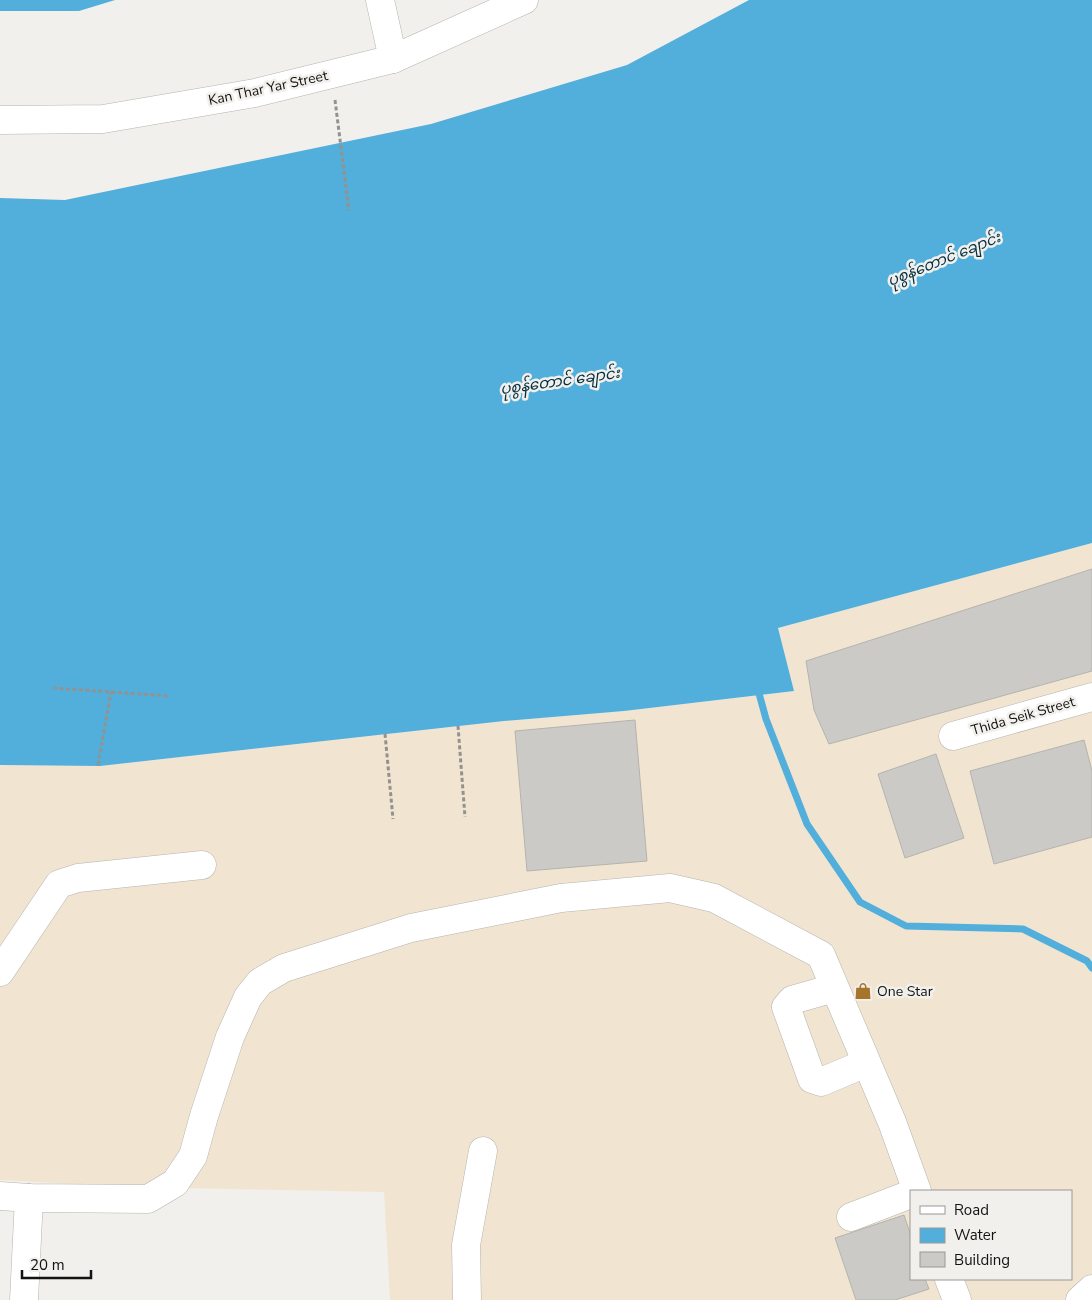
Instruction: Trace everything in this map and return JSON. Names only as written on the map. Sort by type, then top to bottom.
[{"type":"street","points":[[380,0],[393,58]]},
{"type":"street","name":"Kan Thar Yar Street","points":[[0,120],[103,119],[256,93],[393,58],[524,0]]},
{"type":"street","name":"Thida Seik Street","points":[[953,736],[1092,697]]},
{"type":"street","points":[[0,972],[60,884],[78,878],[202,865]]},
{"type":"street","points":[[0,1196],[148,1199],[175,1183],[193,1156],[204,1116],[239,1014],[248,997],[260,982],[284,968],[411,928],[561,898],[670,888],[714,898],[821,955],[892,1122],[917,1190]]},
{"type":"street","points":[[834,988],[792,1000],[786,1007],[812,1079],[821,1082],[866,1063]]},
{"type":"street","points":[[467,1300],[466,1245],[483,1151]]},
{"type":"street","points":[[851,1217],[910,1194]]},
{"type":"street","points":[[24,1300],[29,1198]]},
{"type":"street","points":[[950,1280],[957,1300]]},
{"type":"street","points":[[1080,1300],[1092,1289]]},
{"type":"path","points":[[331,74],[350,211]]},
{"type":"path","points":[[53,688],[170,696]]},
{"type":"path","points":[[98,765],[111,692]]},
{"type":"path","points":[[458,726],[465,817]]},
{"type":"path","points":[[385,734],[392,819]]},
{"type":"shaded area","points":[[1092,543],[1092,1300],[390,1300],[384,1192],[126,1187],[0,1180],[0,765],[100,766],[504,721],[624,711],[794,691],[778,628]]},
{"type":"water","points":[[0,0],[115,0],[79,11],[0,11]]},
{"type":"water","name":"ပုစွန်တောင် ချောင်း","points":[[749,0],[1092,0],[1092,543],[778,628],[794,691],[624,711],[504,721],[100,766],[0,765],[0,198],[65,200],[431,124],[627,65]]},
{"type":"building","points":[[1092,569],[1092,671],[829,744],[814,710],[806,661]]},
{"type":"building","points":[[635,720],[647,861],[527,871],[515,731]]},
{"type":"building","points":[[1084,740],[1092,771],[1092,837],[994,864],[970,771]]},
{"type":"building","points":[[936,754],[964,838],[905,858],[878,774]]},
{"type":"building","points":[[904,1215],[910,1233],[910,1280],[925,1280],[929,1289],[895,1300],[856,1300],[835,1238]]},
{"type":"waterway","points":[[757,686],[766,719],[807,824],[860,902],[906,926],[1023,929],[1087,961],[1092,968]]},
{"type":"place","name":"One Star","points":[[863,991]]}]
